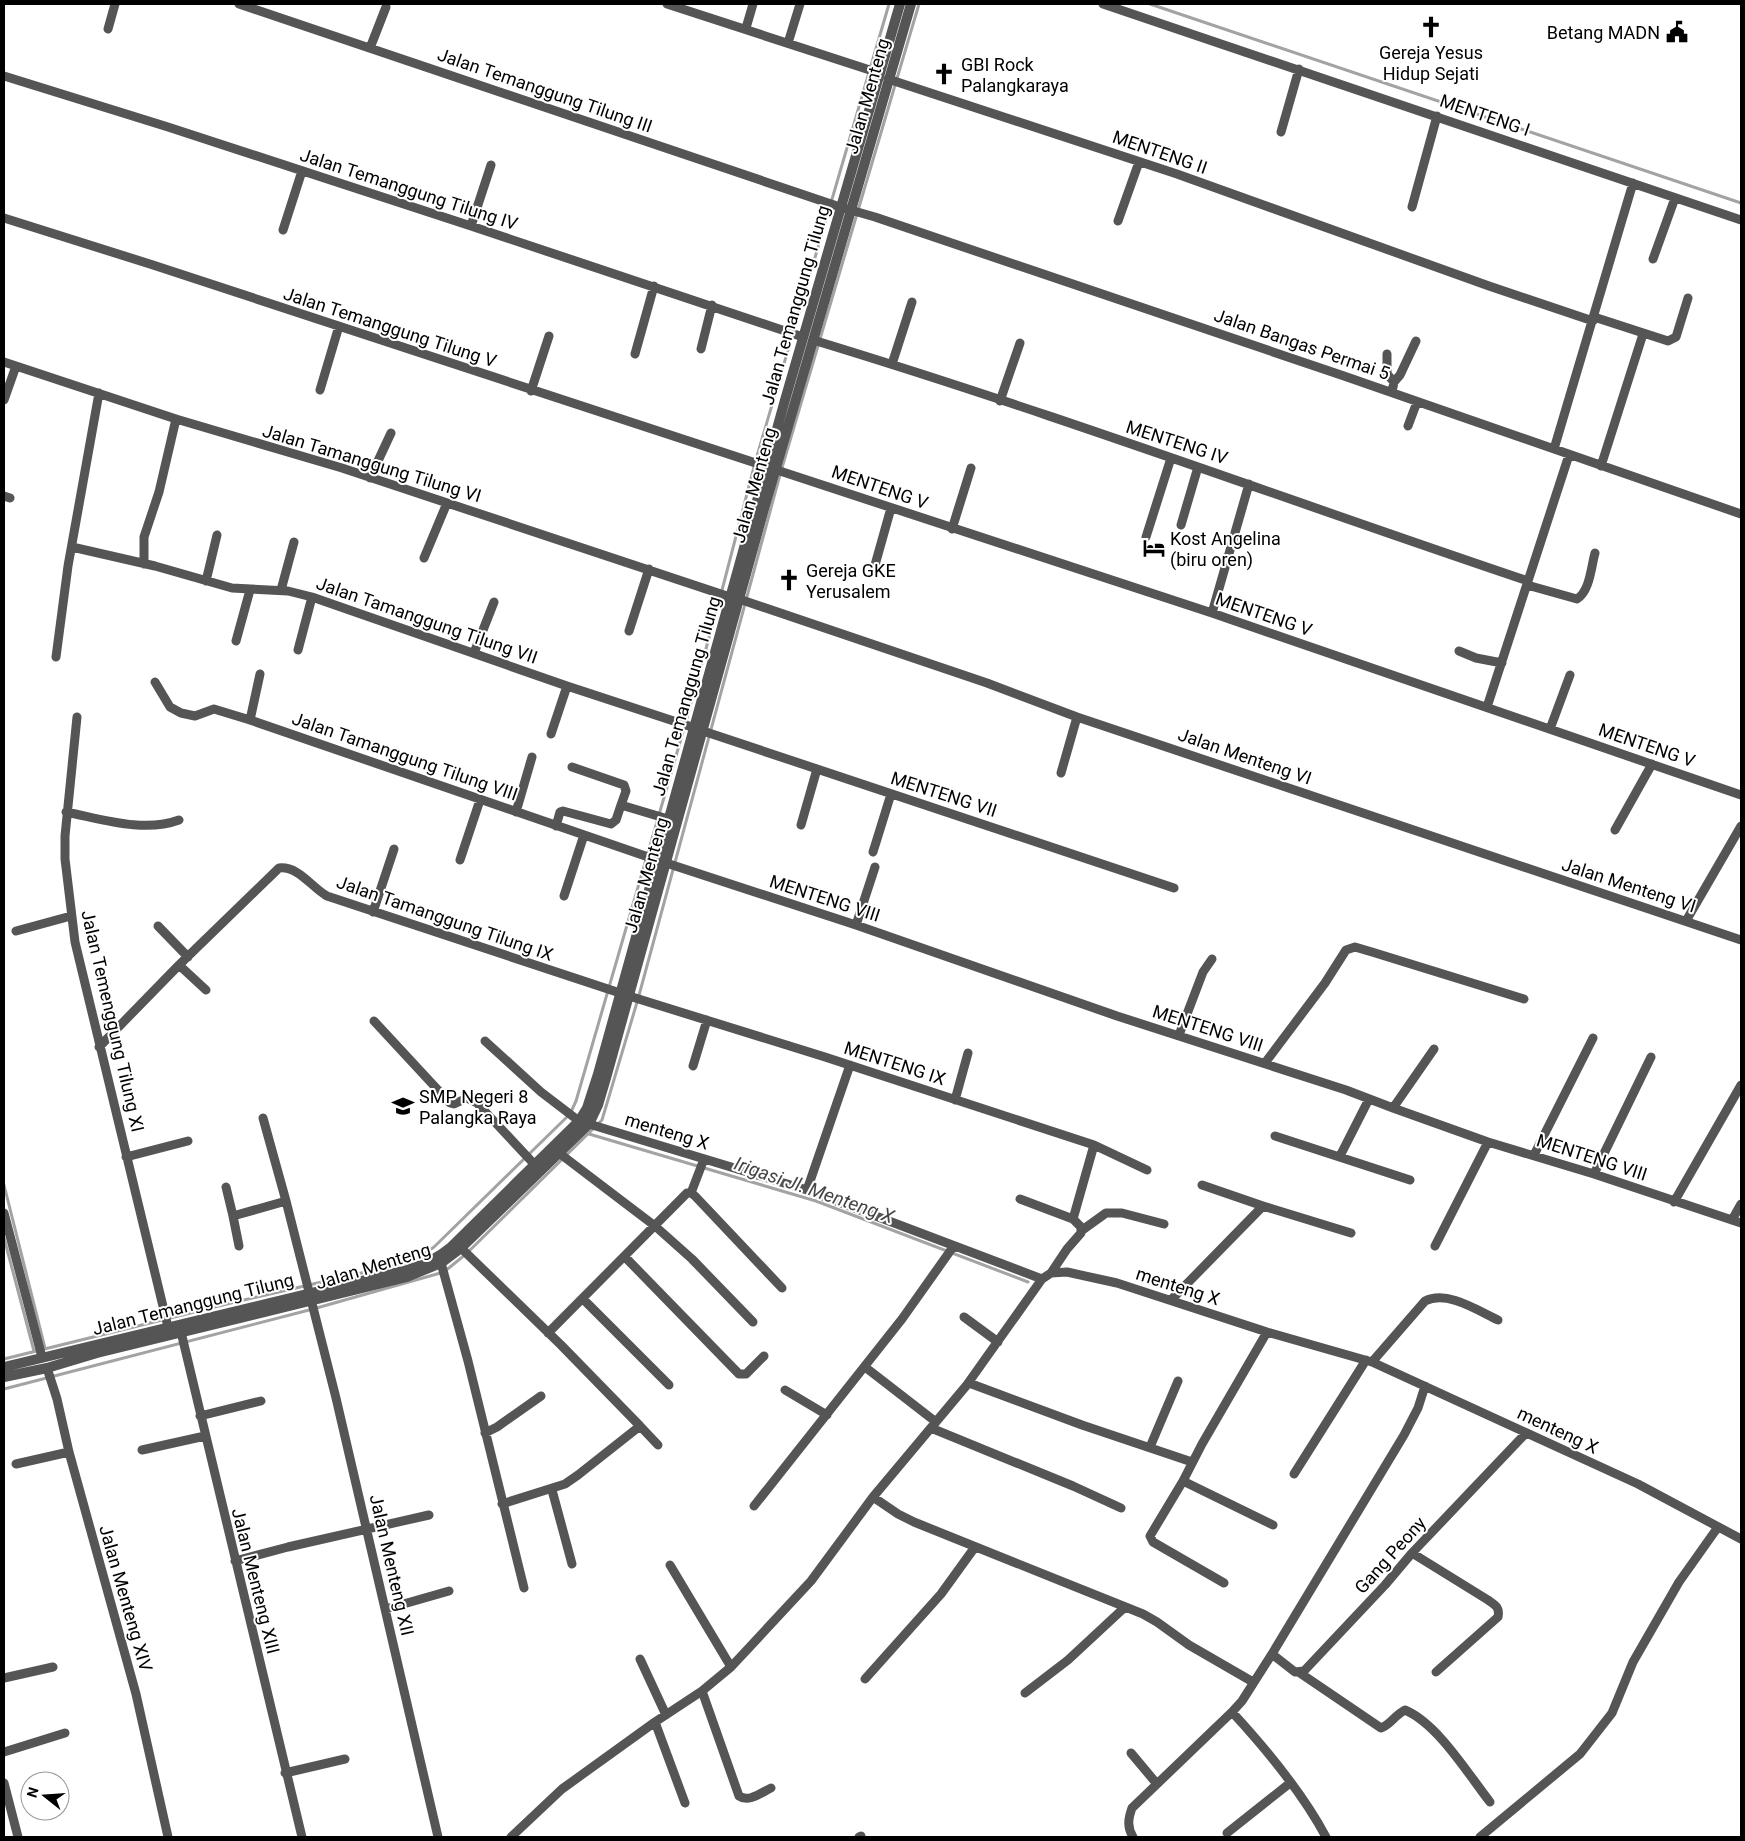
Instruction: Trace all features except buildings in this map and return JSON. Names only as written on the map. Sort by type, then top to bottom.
[{"type":"street","points":[[108,29],[116,4]]},
{"type":"street","name":"Jalan Temanggung Tilung III","points":[[239,4],[845,208]]},
{"type":"street","name":"MENTENG II","points":[[667,4],[746,28],[1139,162],[1489,286],[1643,334],[1673,340],[1676,337],[1688,298]]},
{"type":"street","points":[[746,28],[753,4]]},
{"type":"street","points":[[788,43],[800,4]]},
{"type":"street","name":"Jalan Temanggung Tilung","points":[[4,1367],[168,1327],[310,1297],[407,1270],[434,1259],[456,1242],[535,1165],[584,1123],[589,1102],[625,994],[661,861],[668,819],[699,730],[771,468],[884,76],[900,4]]},
{"type":"street","name":"Jalan Menteng","points":[[884,76],[911,4]]},
{"type":"street","name":"MENTENG I","points":[[1103,4],[1741,220]]},
{"type":"street","points":[[370,48],[386,7]]},
{"type":"street","points":[[1281,132],[1299,70]]},
{"type":"street","name":"Jalan Temanggung Tilung IV","points":[[4,76],[471,226],[808,338]]},
{"type":"street","points":[[1412,207],[1437,116]]},
{"type":"street","points":[[1118,221],[1139,162]]},
{"type":"street","points":[[471,226],[491,165]]},
{"type":"street","points":[[283,230],[302,171]]},
{"type":"street","points":[[1554,449],[1633,183]]},
{"type":"street","points":[[1653,259],[1675,198]]},
{"type":"street","name":"Jalan Bangas Permai 5","points":[[845,208],[972,249],[1392,392],[1741,514]]},
{"type":"street","name":"Jalan Temanggung Tilung V","points":[[4,218],[771,468]]},
{"type":"street","points":[[635,354],[654,286]]},
{"type":"street","points":[[892,364],[912,302]]},
{"type":"street","points":[[701,349],[712,305]]},
{"type":"street","points":[[320,390],[339,326]]},
{"type":"street","points":[[1601,466],[1643,334]]},
{"type":"street","points":[[531,390],[549,336]]},
{"type":"street","name":"MENTENG IV","points":[[808,338],[892,364],[1249,484],[1577,599],[1586,589],[1594,553]]},
{"type":"street","points":[[1392,392],[1394,382],[1400,374],[1416,341]]},
{"type":"street","points":[[1000,401],[1020,343]]},
{"type":"street","points":[[1387,354],[1387,374],[1394,382]]},
{"type":"street","name":"Jalan Tamanggung Tilung VI","points":[[4,362],[176,419],[370,478],[735,598]]},
{"type":"street","points":[[4,400],[16,366]]},
{"type":"street","points":[[56,657],[68,566],[99,393]]},
{"type":"street","points":[[1408,426],[1417,402]]},
{"type":"street","points":[[144,564],[144,538],[159,492],[176,419]]},
{"type":"street","points":[[370,478],[391,433]]},
{"type":"street","points":[[1487,708],[1569,455]]},
{"type":"street","points":[[1146,537],[1172,458]]},
{"type":"street","points":[[1181,525],[1198,467]]},
{"type":"street","name":"MENTENG V","points":[[771,468],[1212,613],[1741,795]]},
{"type":"street","points":[[952,529],[971,468]]},
{"type":"street","points":[[1212,613],[1249,484]]},
{"type":"street","points":[[424,558],[447,503]]},
{"type":"street","points":[[875,565],[892,508]]},
{"type":"street","points":[[206,581],[218,536]]},
{"type":"street","points":[[281,590],[294,542]]},
{"type":"street","name":"Jalan Tamanggung Tilung VII","points":[[72,547],[232,588],[281,590],[312,597],[566,686],[699,730]]},
{"type":"street","points":[[628,631],[649,569]]},
{"type":"street","points":[[236,640],[250,590]]},
{"type":"street","points":[[298,650],[312,597]]},
{"type":"street","name":"Jalan Menteng VI","points":[[735,598],[987,683],[1077,717],[1741,940]]},
{"type":"street","points":[[474,653],[494,602]]},
{"type":"street","points":[[1459,651],[1476,658],[1502,663]]},
{"type":"street","points":[[250,720],[260,674]]},
{"type":"street","points":[[1550,729],[1570,675]]},
{"type":"street","name":"Jalan Tamanggung Tilung VIII","points":[[155,682],[170,707],[181,713],[195,716],[214,709],[250,720],[661,861]]},
{"type":"street","points":[[552,734],[566,686]]},
{"type":"street","name":"Jalan Temenggung Tilung XI","points":[[77,717],[66,812],[65,859],[71,916],[76,949],[168,1327]]},
{"type":"street","points":[[1061,774],[1077,717]]},
{"type":"street","name":"Jalan Menteng","points":[[661,861],[699,730]]},
{"type":"street","name":"MENTENG VII","points":[[699,730],[1174,888]]},
{"type":"street","points":[[516,812],[532,757]]},
{"type":"street","points":[[1615,830],[1652,764]]},
{"type":"street","points":[[556,826],[560,812],[611,824],[616,820],[626,791],[624,785],[572,767]]},
{"type":"street","points":[[801,825],[817,769]]},
{"type":"street","points":[[873,852],[892,794]]},
{"type":"street","points":[[460,860],[480,800]]},
{"type":"street","points":[[621,805],[668,819]]},
{"type":"street","points":[[66,812],[135,824],[166,825],[178,820]]},
{"type":"street","points":[[1686,921],[1741,826]]},
{"type":"street","points":[[564,896],[584,836]]},
{"type":"street","points":[[373,912],[394,849]]},
{"type":"street","name":"MENTENG VIII","points":[[661,861],[856,925],[1117,1016],[1179,1034],[1346,1090],[1488,1142],[1594,1174],[1741,1223]]},
{"type":"street","points":[[856,925],[875,867]]},
{"type":"street","name":"Jalan Tamanggung Tilung IX","points":[[99,1046],[279,868],[294,870],[324,894],[373,912],[625,994]]},
{"type":"street","points":[[16,931],[71,916]]},
{"type":"street","points":[[158,926],[188,957]]},
{"type":"street","points":[[1265,1063],[1326,983],[1342,954],[1349,947],[1372,952],[1524,999]]},
{"type":"street","points":[[1179,1034],[1203,972],[1212,959]]},
{"type":"street","points":[[179,965],[206,990]]},
{"type":"street","name":"MENTENG IX","points":[[625,994],[1094,1145],[1147,1170]]},
{"type":"street","points":[[374,1020],[450,1103],[454,1104],[467,1098],[476,1102],[535,1165]]},
{"type":"street","points":[[692,1066],[707,1020]]},
{"type":"street","points":[[1534,1155],[1594,1038]]},
{"type":"street","points":[[485,1041],[541,1092],[584,1123]]},
{"type":"street","points":[[1393,1108],[1434,1049]]},
{"type":"street","points":[[956,1100],[968,1053]]},
{"type":"street","points":[[1594,1174],[1651,1057]]},
{"type":"street","points":[[807,1190],[850,1065]]},
{"type":"street","points":[[1674,1202],[1741,1086]]},
{"type":"street","points":[[1340,1156],[1369,1099]]},
{"type":"street","name":"Jalan Menteng XII","points":[[263,1118],[286,1201],[367,1529],[438,1837]]},
{"type":"street","name":"Jalan Menteng","points":[[4,1377],[47,1368],[310,1297],[407,1277],[441,1263],[461,1248],[559,1154],[584,1123]]},
{"type":"street","name":"menteng X","points":[[584,1123],[807,1190],[1042,1279]]},
{"type":"street","points":[[1275,1136],[1410,1180]]},
{"type":"street","points":[[126,1157],[188,1141]]},
{"type":"street","points":[[1435,1246],[1488,1142]]},
{"type":"street","points":[[1072,1219],[1094,1145]]},
{"type":"street","points":[[559,1154],[655,1226],[699,1266],[753,1322]]},
{"type":"street","points":[[691,1193],[704,1159]]},
{"type":"street","points":[[1202,1185],[1351,1233]]},
{"type":"street","points":[[226,1187],[239,1246]]},
{"type":"street","points":[[548,1333],[686,1193],[691,1193]]},
{"type":"street","points":[[691,1193],[782,1288]]},
{"type":"street","points":[[1020,1199],[1072,1219],[1081,1227],[1081,1231]]},
{"type":"street","points":[[233,1216],[286,1201]]},
{"type":"street","points":[[1732,1220],[1741,1204]]},
{"type":"street","points":[[1171,1300],[1263,1206]]},
{"type":"street","points":[[4,1213],[42,1358]]},
{"type":"street","points":[[511,1837],[562,1789],[654,1722],[702,1691],[731,1667],[811,1581],[873,1497],[968,1383],[1042,1279],[1051,1272],[1081,1231],[1106,1214],[1122,1213],[1164,1224]]},
{"type":"street","points":[[754,1506],[902,1319],[953,1246]]},
{"type":"street","points":[[461,1248],[658,1445]]},
{"type":"street","points":[[625,1257],[739,1374],[746,1374],[764,1356]]},
{"type":"street","points":[[441,1263],[524,1588]]},
{"type":"street","name":"menteng X","points":[[1051,1272],[1067,1272],[1117,1283],[1268,1332],[1369,1361],[1638,1484],[1741,1539]]},
{"type":"street","points":[[1294,1474],[1369,1361],[1424,1301],[1434,1297],[1456,1300],[1498,1320]]},
{"type":"street","points":[[583,1299],[669,1385]]},
{"type":"street","points":[[964,1316],[998,1342]]},
{"type":"street","name":"Jalan Menteng XIII","points":[[181,1332],[204,1436],[302,1837]]},
{"type":"street","points":[[1224,1583],[1151,1539],[1151,1533],[1268,1332]]},
{"type":"street","points":[[865,1367],[933,1425],[1121,1508]]},
{"type":"street","name":"Jalan Menteng XIV","points":[[47,1368],[136,1694],[168,1837]]},
{"type":"street","points":[[1150,1447],[1178,1381]]},
{"type":"street","points":[[968,1383],[1082,1425],[1192,1462]]},
{"type":"street","points":[[1133,1837],[1129,1831],[1128,1822],[1132,1808],[1242,1701],[1252,1681],[1272,1654],[1404,1435],[1418,1408],[1426,1386]]},
{"type":"street","points":[[785,1390],[827,1415]]},
{"type":"street","points":[[485,1434],[500,1426],[541,1396]]},
{"type":"street","points":[[200,1416],[260,1401]]},
{"type":"street","points":[[502,1504],[552,1490],[574,1479],[640,1426]]},
{"type":"street","name":"Gang Peony","points":[[1300,1673],[1327,1648],[1526,1433]]},
{"type":"street","points":[[142,1450],[204,1436]]},
{"type":"street","points":[[16,1464],[69,1452]]},
{"type":"street","points":[[1183,1481],[1273,1525]]},
{"type":"street","points":[[552,1490],[572,1564]]},
{"type":"street","points":[[873,1497],[914,1522],[1157,1622],[1189,1645],[1252,1681]]},
{"type":"street","points":[[235,1561],[429,1515]]},
{"type":"street","points":[[1480,1837],[1580,1754],[1612,1713],[1633,1662],[1679,1582],[1718,1527]]},
{"type":"street","points":[[865,1679],[941,1594],[975,1547]]},
{"type":"street","points":[[1412,1554],[1497,1606],[1499,1612],[1498,1617],[1436,1672]]},
{"type":"street","points":[[670,1565],[731,1667]]},
{"type":"street","points":[[386,1609],[450,1591]]},
{"type":"street","points":[[1025,1693],[1068,1660],[1124,1608]]},
{"type":"street","points":[[1272,1654],[1295,1672],[1300,1673],[1381,1728],[1398,1713],[1405,1710],[1416,1715],[1438,1734],[1490,1802]]},
{"type":"street","points":[[640,1658],[666,1715]]},
{"type":"street","points":[[4,1678],[53,1667]]},
{"type":"street","points":[[702,1691],[739,1796],[742,1799],[748,1799],[771,1788]]},
{"type":"street","points":[[1232,1712],[1313,1812],[1326,1837]]},
{"type":"street","points":[[654,1722],[685,1803]]},
{"type":"street","points":[[4,1752],[65,1733]]},
{"type":"street","points":[[1132,1753],[1157,1784]]},
{"type":"street","points":[[285,1773],[345,1759]]},
{"type":"street","points":[[4,1783],[18,1837]]},
{"type":"street","points":[[1227,1833],[1290,1783]]},
{"type":"waterway","points":[[4,1359],[235,1302],[409,1262],[434,1247],[570,1114],[576,1101],[685,725],[755,463],[889,4]]},
{"type":"waterway","points":[[4,1389],[313,1309],[444,1272],[466,1254],[602,1120],[638,999],[781,471],[919,4]]},
{"type":"waterway","points":[[1150,4],[1741,203]]},
{"type":"waterway","name":"Irigasi Jl. Menteng X","points":[[589,1134],[816,1201],[1028,1282]]},
{"type":"waterway","points":[[4,1185],[45,1348]]},
{"type":"waterway","points":[[4,1238],[34,1351]]},
{"type":"place","name":"Gereja Yesus Hidup Sejati","points":[[1431,27]]},
{"type":"place","name":"Betang MADN","points":[[1677,32]]},
{"type":"place","name":"GBI Rock Palangkaraya","points":[[944,74]]},
{"type":"place","name":"Kost Angelina (biru oren)","points":[[1154,548]]},
{"type":"place","name":"Gereja GKE Yerusalem","points":[[789,580]]},
{"type":"place","name":"SMP Negeri 8 Palangka Raya","points":[[403,1106]]}]
